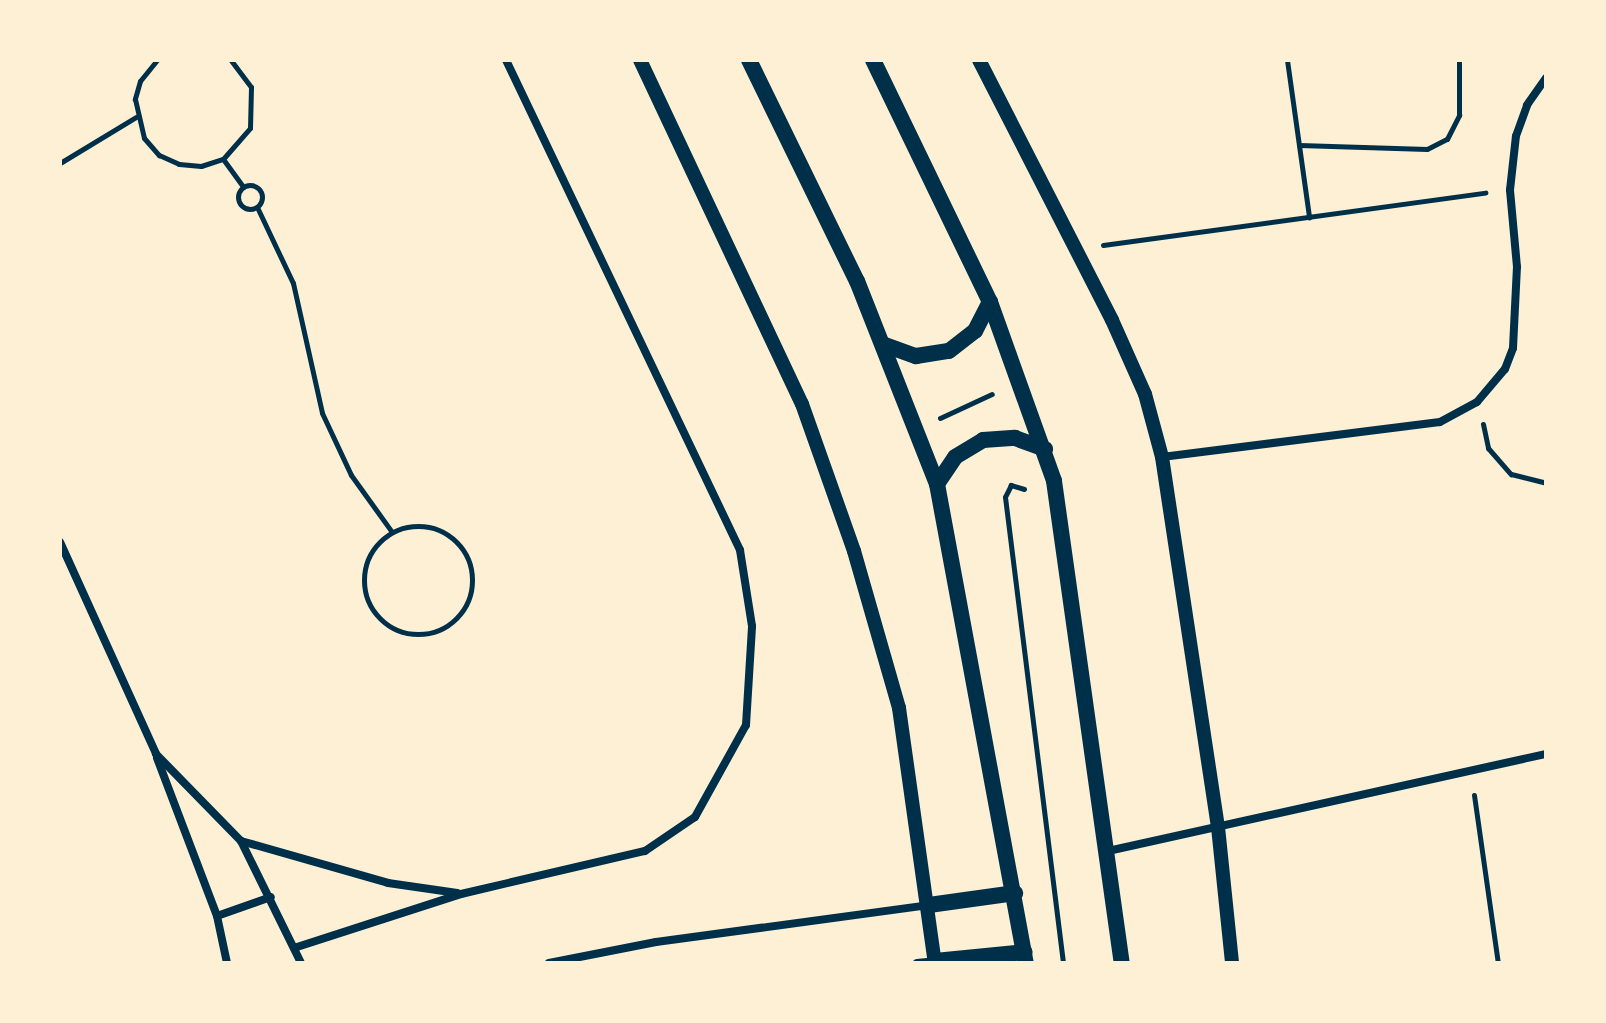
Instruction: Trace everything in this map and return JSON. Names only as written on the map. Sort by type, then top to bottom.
[{"type":"main road","points":[[749,60],[885,345],[937,484],[1026,957],[935,962]]},
{"type":"main road","points":[[873,60],[990,302],[1045,449],[1108,851],[1122,963]]},
{"type":"main road","points":[[885,345],[916,356],[949,351],[975,331],[990,302]]},
{"type":"main road","points":[[937,484],[955,457],[983,440],[1015,438],[1045,449]]},
{"type":"main road","points":[[929,905],[1015,893]]},
{"type":"street","points":[[297,947],[461,894],[645,851],[695,817],[746,725],[752,678],[752,626],[740,550],[506,60]]},
{"type":"street","points":[[640,60],[802,404],[849,536],[899,708],[935,962],[917,963]]},
{"type":"street","points":[[979,60],[1145,394],[1162,457],[1218,827],[1232,963]]},
{"type":"street","points":[[1162,457],[1440,422],[1477,402],[1505,369],[1518,326],[1510,190],[1516,136],[1527,105],[1546,78]]},
{"type":"street","points":[[60,542],[156,754],[217,916],[227,963]]},
{"type":"street","points":[[156,754],[241,841],[297,947],[301,963]]},
{"type":"street","points":[[1108,851],[1546,754]]},
{"type":"street","points":[[241,841],[358,876],[461,894]]},
{"type":"street","points":[[217,916],[271,897]]},
{"type":"street","points":[[549,963],[656,942],[929,905]]},
{"type":"path","points":[[157,60],[140,81],[136,117],[144,138],[159,155],[201,166],[223,159],[244,137],[253,107],[251,87],[231,60]]},
{"type":"path","points":[[1287,60],[1309,217]]},
{"type":"path","points":[[1299,145],[1427,149],[1447,139],[1459,115],[1459,60]]},
{"type":"path","points":[[60,163],[136,117]]},
{"type":"path","points":[[223,159],[243,187],[260,190],[257,207],[293,283],[322,413],[351,475],[392,532]]},
{"type":"path","points":[[243,187],[240,204],[257,207]]},
{"type":"path","points":[[1074,249],[1510,190]]},
{"type":"path","points":[[917,429],[1020,381]]},
{"type":"path","points":[[1477,402],[1488,448],[1511,474],[1546,483]]},
{"type":"path","points":[[1028,497],[1018,484],[1006,490],[1063,963]]},
{"type":"path","points":[[414,526],[436,529],[456,540],[468,559],[472,582],[467,603],[453,621],[433,632],[410,634],[389,627],[373,611],[364,590],[365,567],[375,547],[392,532],[414,526]]},
{"type":"path","points":[[1471,770],[1498,963]]}]
